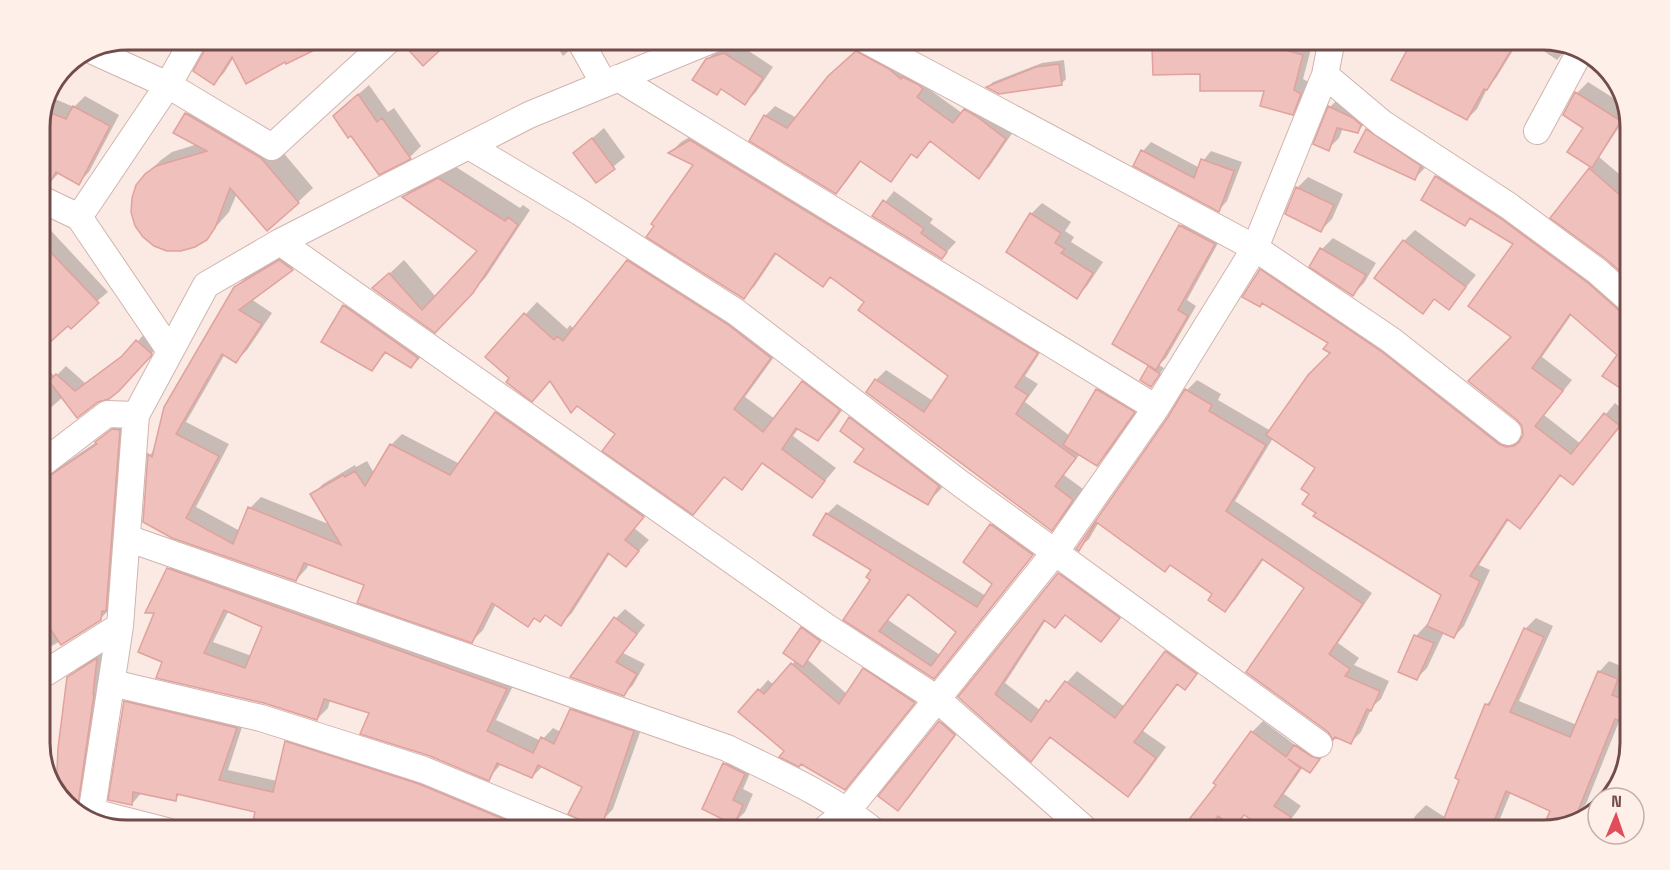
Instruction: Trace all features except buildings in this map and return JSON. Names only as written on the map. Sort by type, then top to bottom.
[{"type":"street","points":[[79,217],[168,85],[188,50]]},
{"type":"street","points":[[101,55],[168,85],[272,147],[378,50]]},
{"type":"street","points":[[587,50],[611,81],[1156,408]]},
{"type":"street","points":[[92,813],[120,626],[136,415],[206,285],[280,242],[529,114],[687,50]]},
{"type":"street","points":[[885,50],[1255,248],[1390,339],[1508,432]]},
{"type":"street","points":[[836,820],[848,810],[1056,551],[1156,408],[1255,248],[1324,75],[1330,50]]},
{"type":"street","points":[[1537,131],[1577,57]]},
{"type":"street","points":[[1324,75],[1382,123],[1509,206],[1597,271],[1620,291]]},
{"type":"street","points":[[469,146],[578,211],[736,312],[962,484],[1319,744]]},
{"type":"street","points":[[50,203],[79,217],[170,351]]},
{"type":"street","points":[[280,242],[825,626],[937,699],[1074,820]]},
{"type":"street","points":[[50,458],[107,414],[136,415]]},
{"type":"street","points":[[127,538],[727,748],[810,788],[848,810],[860,820]]},
{"type":"street","points":[[50,670],[120,626]]},
{"type":"street","points":[[112,683],[261,718],[424,770],[544,820]]}]
